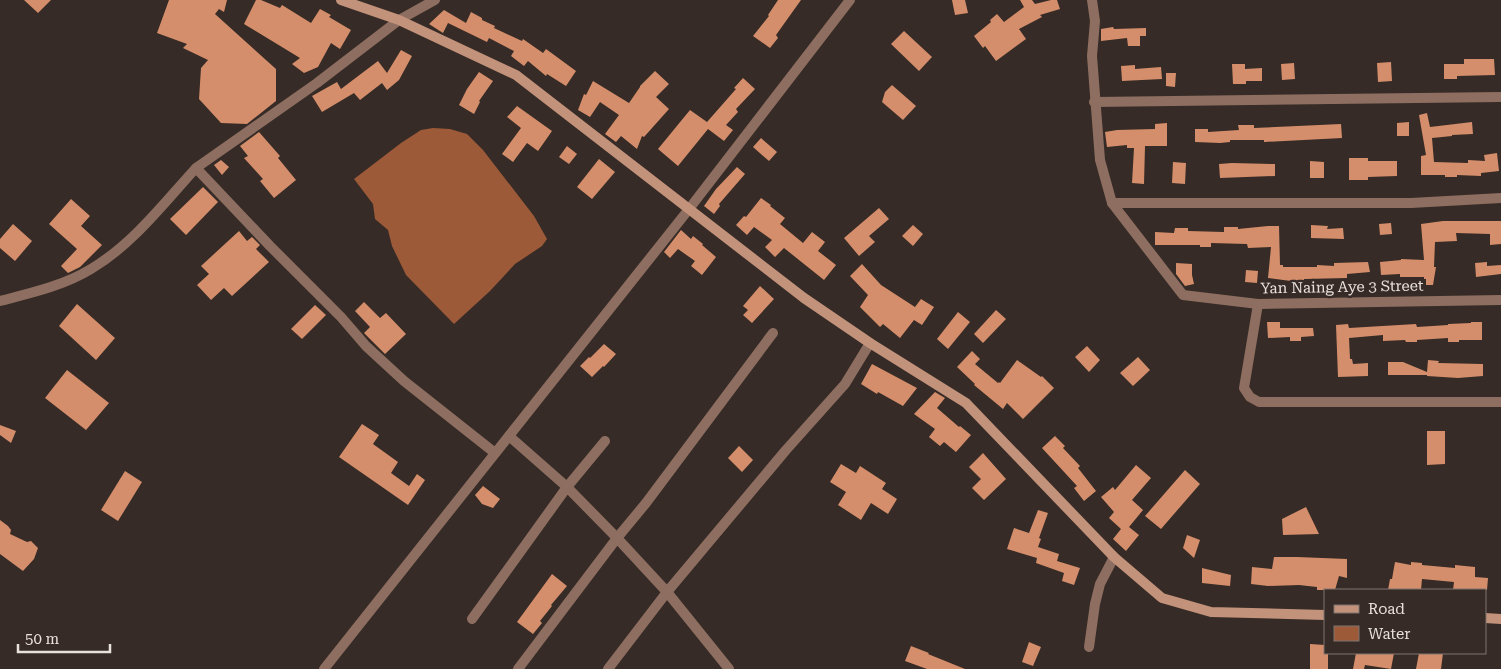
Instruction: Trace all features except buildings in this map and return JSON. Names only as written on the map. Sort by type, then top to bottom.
[{"type":"main road","points":[[341,0],[399,20],[516,76],[804,298],[870,343],[966,403],[1114,557],[1162,598],[1211,612],[1324,615]]},
{"type":"main road","points":[[1486,618],[1501,619]]},
{"type":"street","points":[[0,301],[54,286],[91,269],[127,243],[196,168],[317,83],[399,20],[435,0]]},
{"type":"street","points":[[324,669],[689,209],[850,0]]},
{"type":"street","points":[[1092,0],[1094,21],[1092,56],[1094,102],[1100,160],[1112,203],[1412,203],[1501,198]]},
{"type":"street","points":[[1094,102],[1501,97]]},
{"type":"street","points":[[196,168],[270,246],[341,316],[366,346],[404,381],[495,453]]},
{"type":"street","name":"Yan Naing Aye 3 Street","points":[[1112,203],[1183,295],[1258,304],[1501,300]]},
{"type":"street","points":[[1258,304],[1244,388],[1250,397],[1259,402],[1501,402]]},
{"type":"street","points":[[518,669],[617,538],[646,504],[773,333]]},
{"type":"street","points":[[608,669],[668,592],[786,450],[845,384],[870,343]]},
{"type":"street","points":[[509,436],[567,487],[668,592],[729,669]]},
{"type":"street","points":[[472,619],[567,487],[605,441]]},
{"type":"street","points":[[1089,647],[1100,584],[1114,557]]},
{"type":"water","points":[[433,128],[450,129],[467,134],[483,150],[534,216],[547,239],[542,246],[515,264],[490,291],[454,324],[406,275],[392,246],[388,230],[375,219],[373,204],[354,179],[421,130]]}]
